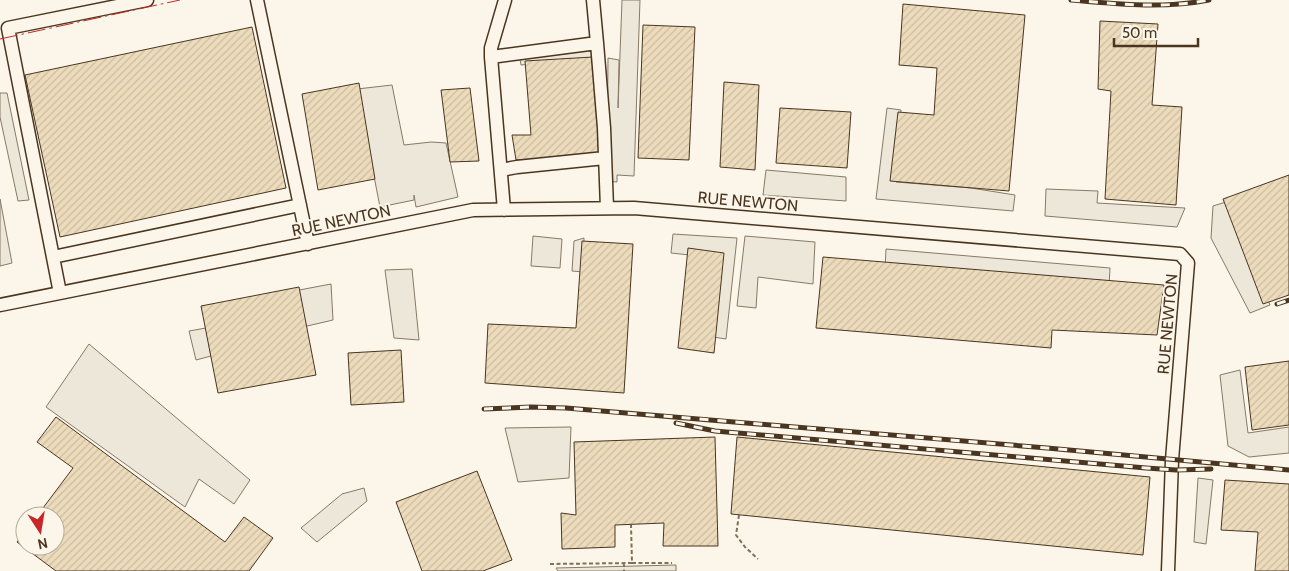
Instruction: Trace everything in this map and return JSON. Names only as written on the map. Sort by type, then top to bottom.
[{"type":"street","points":[[60,293],[8,28],[147,0]]},
{"type":"street","points":[[257,0],[308,244]]},
{"type":"street","points":[[504,210],[491,48],[505,0]]},
{"type":"street","points":[[593,0],[604,128],[608,208]]},
{"type":"street","points":[[491,56],[597,43]]},
{"type":"street","points":[[501,170],[606,158]]},
{"type":"street","points":[[53,257],[300,204]]},
{"type":"street","name":"RUE NEWTON","points":[[0,305],[474,210],[634,208],[1180,254],[1188,263],[1172,460],[1168,571]]},
{"type":"path","points":[[739,515],[736,535],[758,559]]},
{"type":"path","points":[[632,525],[632,563]]},
{"type":"path","points":[[624,563],[624,571]]},
{"type":"path","points":[[550,564],[672,563]]},
{"type":"shaded area","points":[[622,0],[640,0],[634,176],[617,175],[617,182],[607,181],[608,58],[619,60],[618,108]]},
{"type":"shaded area","points":[[589,40],[592,58],[521,65],[518,48]]},
{"type":"shaded area","points":[[392,85],[404,145],[431,142],[446,143],[458,197],[416,207],[414,195],[414,200],[380,207],[357,89]]},
{"type":"shaded area","points":[[0,93],[7,93],[29,200],[18,201],[0,117]]},
{"type":"shaded area","points":[[887,108],[901,110],[896,182],[971,188],[1015,195],[1013,211],[876,199]]},
{"type":"shaded area","points":[[766,170],[846,177],[846,201],[763,195]]},
{"type":"shaded area","points":[[1046,189],[1098,191],[1097,203],[1185,208],[1177,227],[1045,216]]},
{"type":"shaded area","points":[[0,199],[12,263],[0,266]]},
{"type":"shaded area","points":[[1226,202],[1241,232],[1270,305],[1250,313],[1211,238],[1213,206]]},
{"type":"shaded area","points":[[673,234],[737,238],[726,339],[713,337],[718,258],[671,253]]},
{"type":"shaded area","points":[[533,236],[562,239],[560,268],[531,266]]},
{"type":"shaded area","points":[[745,236],[815,242],[813,284],[758,277],[756,308],[737,306]]},
{"type":"shaded area","points":[[584,238],[583,272],[572,271],[574,241]]},
{"type":"shaded area","points":[[886,249],[1110,268],[1109,287],[885,270]]},
{"type":"shaded area","points":[[412,269],[419,340],[394,338],[385,270]]},
{"type":"shaded area","points":[[331,284],[333,320],[303,327],[294,291]]},
{"type":"shaded area","points":[[206,328],[211,356],[196,360],[189,331]]},
{"type":"shaded area","points":[[89,344],[250,480],[234,504],[199,479],[185,507],[46,407]]},
{"type":"shaded area","points":[[1240,370],[1248,433],[1289,427],[1289,453],[1249,457],[1228,446],[1220,375]]},
{"type":"shaded area","points":[[571,427],[569,478],[518,482],[505,428]]},
{"type":"shaded area","points":[[1198,478],[1213,480],[1206,544],[1194,542]]},
{"type":"shaded area","points":[[364,488],[367,501],[317,542],[301,528],[342,494]]},
{"type":"shaded area","points":[[676,565],[676,571],[558,571],[556,568]]},
{"type":"building","points":[[903,4],[1025,15],[1009,191],[890,181],[898,112],[934,115],[937,68],[899,65]]},
{"type":"building","points":[[1100,21],[1158,24],[1152,105],[1182,107],[1176,205],[1105,199],[1111,91],[1098,89]]},
{"type":"building","points":[[643,25],[695,27],[689,160],[638,158]]},
{"type":"building","points":[[252,27],[286,188],[60,237],[25,75]]},
{"type":"building","points":[[593,57],[601,155],[516,160],[512,135],[531,135],[525,61]]},
{"type":"building","points":[[724,82],[759,85],[755,170],[720,167]]},
{"type":"building","points":[[359,83],[375,179],[318,190],[302,94]]},
{"type":"building","points":[[470,88],[479,161],[450,162],[441,90]]},
{"type":"building","points":[[780,108],[851,112],[847,168],[776,163]]},
{"type":"building","points":[[1289,175],[1289,295],[1263,304],[1223,199]]},
{"type":"building","points":[[582,241],[633,244],[624,393],[485,383],[488,324],[576,328]]},
{"type":"building","points":[[688,248],[724,253],[714,353],[678,348]]},
{"type":"building","points":[[823,257],[1164,285],[1157,335],[1052,330],[1051,348],[816,328]]},
{"type":"building","points":[[299,287],[316,375],[218,393],[201,306]]},
{"type":"building","points":[[401,350],[404,402],[351,405],[348,353]]},
{"type":"building","points":[[1289,361],[1289,425],[1252,430],[1245,367]]},
{"type":"building","points":[[56,417],[225,542],[244,517],[273,538],[249,571],[56,571],[36,556],[65,556],[65,506],[44,506],[73,468],[37,442]]},
{"type":"building","points":[[715,437],[718,546],[663,546],[664,523],[615,525],[615,547],[562,549],[561,513],[576,515],[574,442]]},
{"type":"building","points":[[737,437],[1150,477],[1143,555],[731,514]]},
{"type":"building","points":[[477,471],[512,560],[483,571],[422,571],[396,502]]},
{"type":"building","points":[[1225,480],[1289,484],[1289,571],[1255,571],[1258,532],[1221,530]]},
{"type":"railway","points":[[1071,0],[1157,5],[1209,0]]},
{"type":"railway","points":[[1277,304],[1289,300]]},
{"type":"railway","points":[[484,409],[566,408],[1289,470]]},
{"type":"railway","points":[[676,423],[715,431],[1146,468],[1176,470],[1211,469]]},
{"type":"power","points":[[0,39],[180,0]]}]
